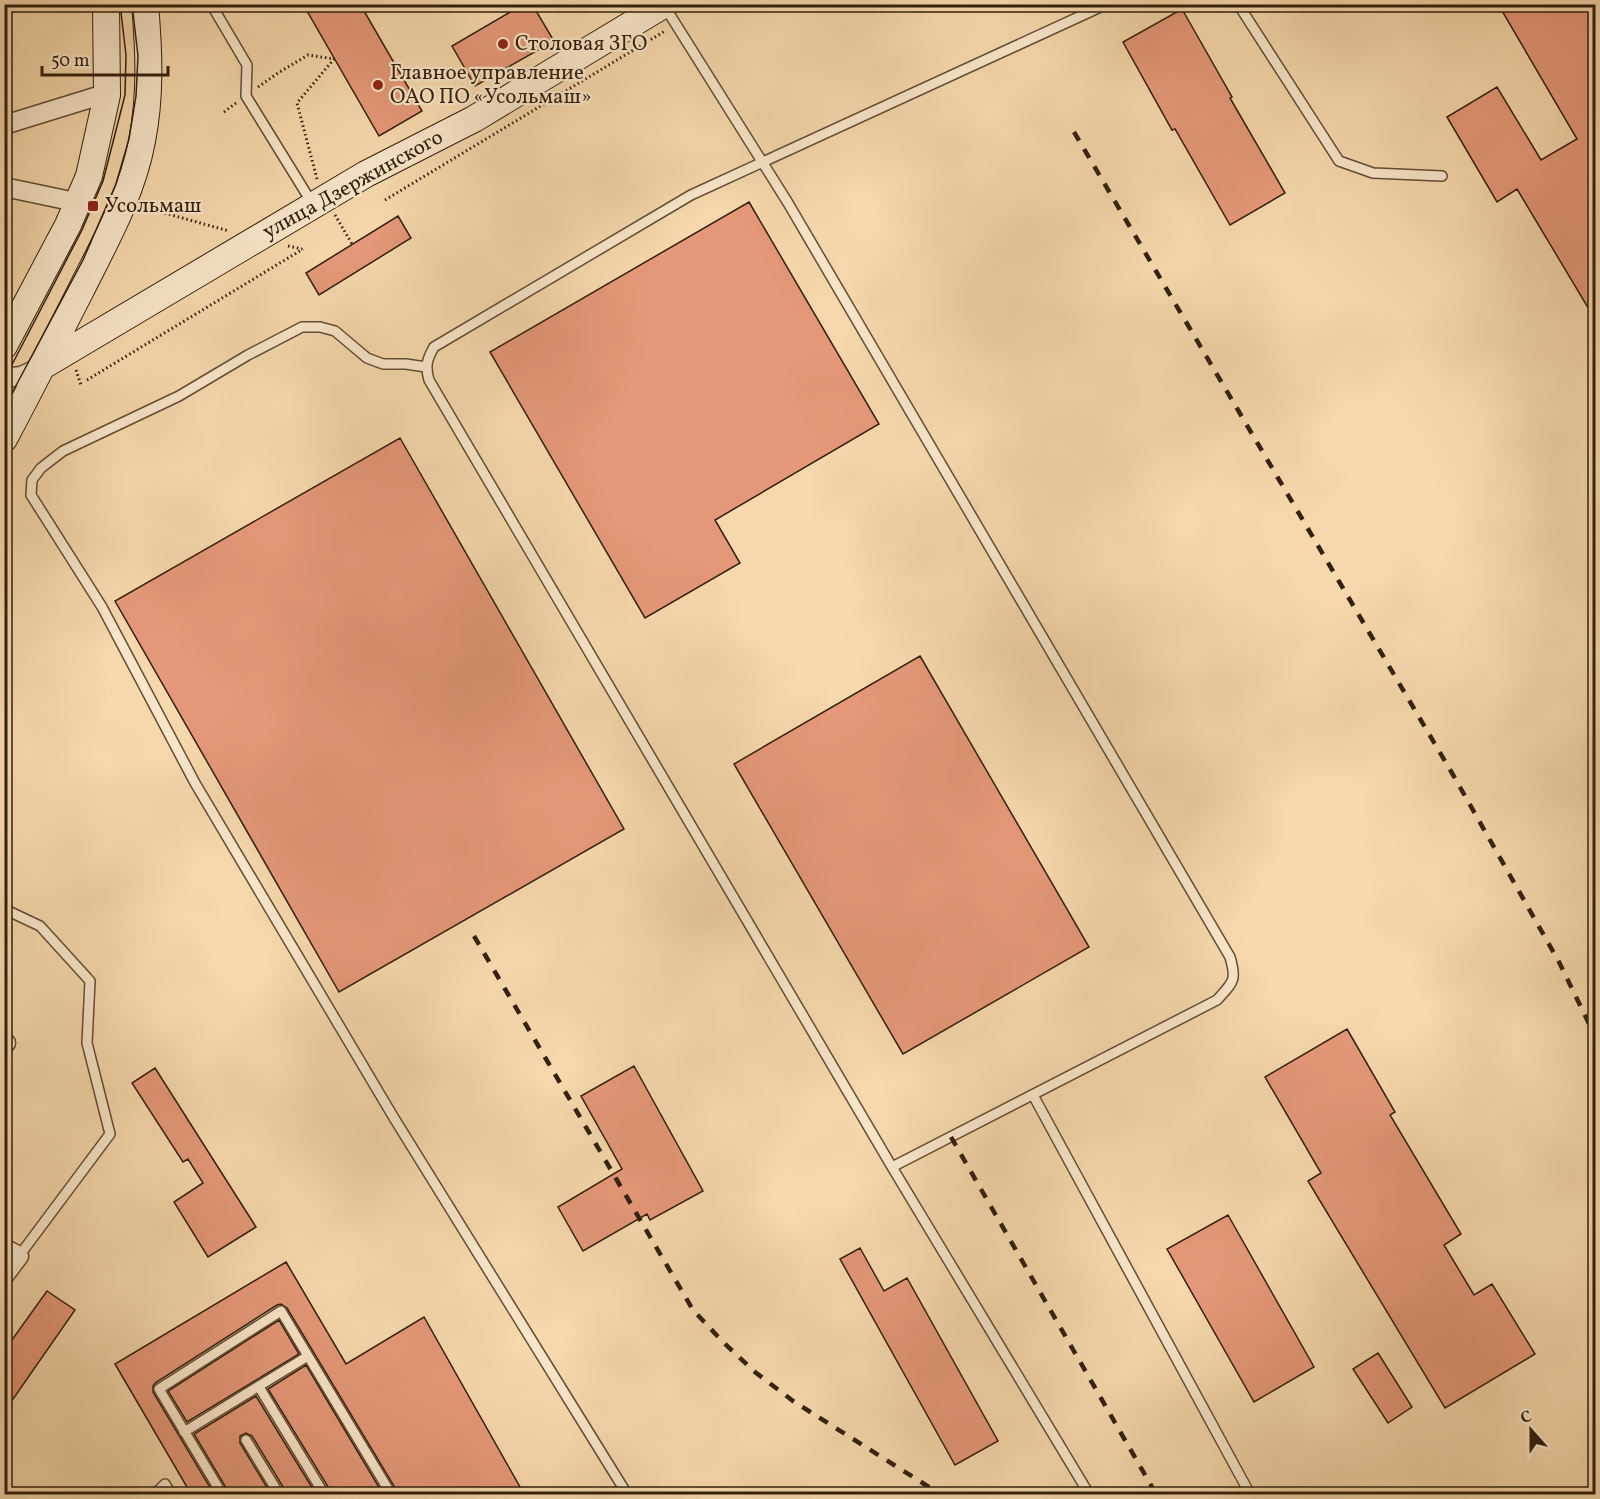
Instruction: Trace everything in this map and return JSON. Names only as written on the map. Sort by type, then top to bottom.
[{"type":"main road","points":[[4,346],[69,225],[89,176],[107,95],[106,4]]},
{"type":"main road","points":[[4,439],[92,269],[129,190],[142,142],[148,97],[149,54],[145,4]]},
{"type":"main road","name":"улица Дзержинского","points":[[41,367],[366,174],[474,119],[668,11]]},
{"type":"street","points":[[4,125],[98,96]]},
{"type":"street","points":[[4,187],[66,200]]},
{"type":"street","points":[[4,378],[21,376],[41,367]]},
{"type":"street","points":[[4,1276],[12,1252]]},
{"type":"lane","points":[[211,4],[247,65],[246,96],[321,200]]},
{"type":"lane","points":[[1089,1494],[892,1167],[429,380],[426,368],[428,357],[434,347],[691,195],[1107,4]]},
{"type":"lane","points":[[1238,4],[1339,161],[1373,173],[1442,176]]},
{"type":"lane","points":[[668,11],[788,203],[1218,936],[1230,957],[1235,974],[1230,985],[1217,1000],[892,1167]]},
{"type":"lane","points":[[426,368],[406,364],[383,364],[367,358],[335,331],[320,327],[302,327],[178,396],[63,451],[41,468],[32,480],[31,495],[102,607],[195,783],[388,1108],[627,1494]]},
{"type":"lane","points":[[4,909],[40,926],[90,981],[87,1043],[110,1134],[12,1252]]},
{"type":"lane","points":[[1033,1095],[1250,1494]]},
{"type":"lane","points":[[222,1494],[159,1389],[281,1311],[391,1494]]},
{"type":"lane","points":[[184,1432],[308,1356]]},
{"type":"lane","points":[[259,1387],[324,1494]]},
{"type":"lane","points":[[246,1440],[279,1494]]},
{"type":"lane","points":[[155,1494],[165,1484],[171,1494]]},
{"type":"path","points":[[385,200],[668,11]]},
{"type":"path","points":[[278,72],[308,55],[334,58],[297,103],[321,200],[352,244]]},
{"type":"path","points":[[133,204],[229,231]]},
{"type":"path","points":[[87,380],[303,249]]},
{"type":"path","points":[[75,367],[81,385]]},
{"type":"building","name":"Главное управление ОАО ПО «Усольмаш»","points":[[303,4],[360,4],[422,111],[379,136]]},
{"type":"building","name":"Столовая ЗГО","points":[[524,4],[532,4],[554,41],[475,86],[452,46]]},
{"type":"building","points":[[1498,4],[1596,4],[1596,321],[1517,189],[1497,202],[1447,117],[1497,87],[1541,160],[1577,139]]},
{"type":"building","points":[[1182,9],[1285,193],[1230,225],[1175,129],[1172,130],[1123,42]]},
{"type":"building","points":[[749,202],[879,424],[715,520],[740,563],[645,618],[490,352]]},
{"type":"building","points":[[398,216],[411,238],[319,295],[306,273]]},
{"type":"building","points":[[400,438],[624,829],[339,992],[115,601]]},
{"type":"building","points":[[920,656],[1089,947],[903,1054],[734,764]]},
{"type":"building","points":[[1347,1029],[1395,1112],[1390,1115],[1461,1234],[1444,1245],[1474,1295],[1492,1284],[1535,1354],[1445,1408],[1308,1181],[1321,1173],[1265,1077]]},
{"type":"building","points":[[634,1066],[703,1191],[650,1220],[647,1214],[583,1251],[558,1207],[622,1169],[581,1096]]},
{"type":"building","points":[[155,1068],[256,1227],[208,1257],[174,1202],[203,1183],[188,1159],[183,1162],[132,1083]]},
{"type":"building","points":[[1228,1215],[1314,1367],[1254,1402],[1167,1249]]},
{"type":"building","points":[[860,1248],[884,1291],[907,1278],[998,1441],[955,1465],[840,1259]]},
{"type":"building","points":[[286,1262],[346,1364],[424,1317],[524,1494],[398,1494],[287,1308],[281,1304],[153,1386],[153,1392],[214,1494],[191,1494],[115,1364]]},
{"type":"building","points":[[47,1291],[75,1310],[4,1412],[4,1351]]},
{"type":"building","points":[[279,1320],[299,1354],[187,1422],[168,1391]]},
{"type":"building","points":[[1378,1353],[1412,1407],[1388,1423],[1353,1369]]},
{"type":"building","points":[[306,1365],[383,1494],[331,1494],[268,1389]]},
{"type":"building","points":[[256,1396],[316,1494],[286,1494],[252,1436],[246,1433],[240,1436],[240,1443],[271,1494],[229,1494],[194,1434]]},
{"type":"tram line","points":[[4,380],[82,230],[103,181],[125,95],[126,55],[120,4]]},
{"type":"tram line","points":[[4,408],[83,260],[116,184],[129,139],[136,96],[138,56],[132,4]]},
{"type":"railway","points":[[1074,132],[1452,773],[1559,962],[1596,1038]]},
{"type":"railway","points":[[474,936],[693,1310],[755,1372],[793,1401],[940,1494]]},
{"type":"railway","points":[[951,1137],[1156,1494]]},
{"type":"place","name":"Столовая ЗГО","points":[[503,44]]},
{"type":"place","name":"Главное управление ОАО ПО «Усольмаш»","points":[[378,85]]},
{"type":"place","name":"Усольмаш","points":[[93,206]]}]
